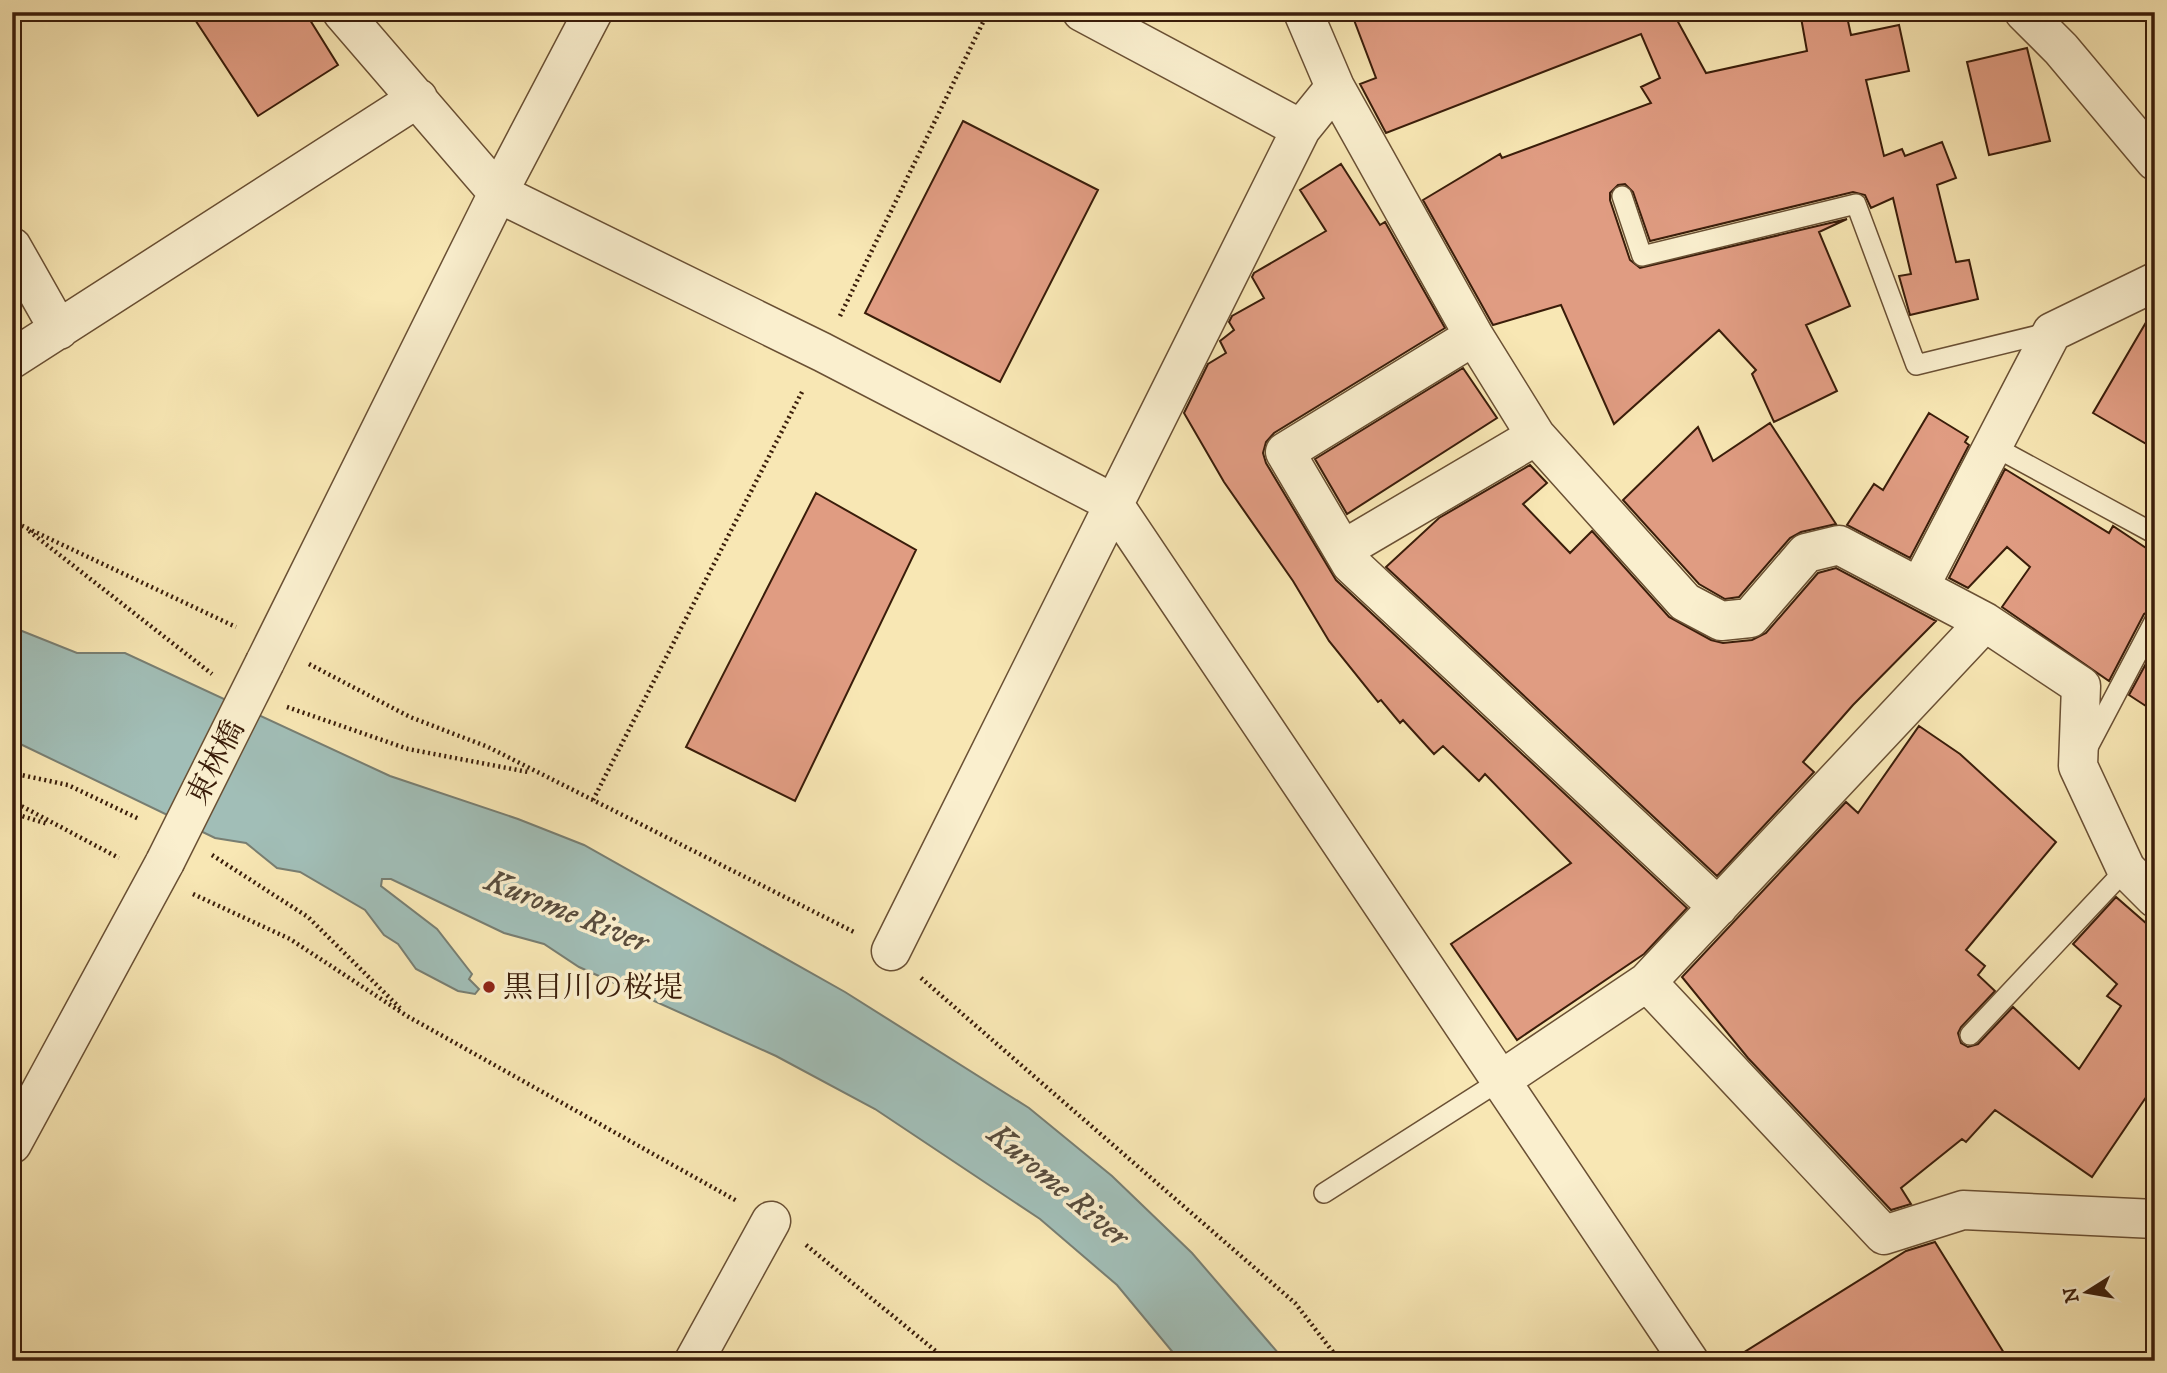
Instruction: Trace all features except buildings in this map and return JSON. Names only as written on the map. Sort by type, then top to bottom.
[{"type":"street","points":[[342,12],[498,193],[822,352],[1112,503],[1689,1361]]},
{"type":"street","name":"東林橋","points":[[12,1144],[160,869],[498,193],[593,12]]},
{"type":"street","points":[[1082,12],[1301,129]]},
{"type":"street","points":[[1303,12],[1335,87],[1474,336],[1536,436],[1685,602],[1721,621],[1750,618],[1806,553],[1839,545],[1985,622],[2081,686],[2078,766],[2126,869],[2155,898]]},
{"type":"street","points":[[2024,12],[2061,49],[2155,161]]},
{"type":"street","points":[[891,951],[1112,503],[1301,129],[1335,87]]},
{"type":"street","points":[[12,359],[418,98]]},
{"type":"street","points":[[12,247],[59,330]]},
{"type":"street","points":[[1920,586],[2052,332],[2155,282]]},
{"type":"street","points":[[1474,336],[1285,452],[1352,564],[1718,907]]},
{"type":"street","points":[[1343,550],[1536,436]]},
{"type":"street","points":[[1502,1080],[1647,982],[1985,622]]},
{"type":"street","points":[[1647,982],[1884,1235],[1963,1210],[2155,1219]]},
{"type":"street","points":[[694,1361],[771,1221]]},
{"type":"lane","points":[[1622,196],[1642,256],[1856,204],[1916,365],[2052,332]]},
{"type":"lane","points":[[1993,446],[2155,534]]},
{"type":"lane","points":[[2078,766],[2155,620]]},
{"type":"lane","points":[[1970,1035],[2126,869]]},
{"type":"lane","points":[[1324,1193],[1502,1080]]},
{"type":"path","points":[[593,800],[822,352],[988,12]]},
{"type":"path","points":[[12,521],[269,653]]},
{"type":"path","points":[[12,773],[68,785],[141,821]]},
{"type":"path","points":[[12,801],[55,826]]},
{"type":"path","points":[[12,813],[55,826],[160,869],[290,939],[408,1016],[633,1140],[771,1221],[836,1266],[948,1361]]},
{"type":"path","points":[[200,848],[259,883],[308,917],[408,1016]]},
{"type":"water","name":"Kurome River","points":[[12,627],[77,653],[125,653],[390,776],[518,819],[584,845],[845,992],[1029,1108],[1112,1176],[1192,1253],[1285,1361],[1180,1361],[1117,1285],[1040,1219],[875,1109],[776,1056],[579,967],[544,944],[504,933],[391,879],[382,879],[381,886],[437,929],[472,974],[469,979],[479,989],[475,994],[458,991],[416,969],[398,944],[384,935],[365,910],[300,872],[277,868],[246,843],[215,838],[12,740]]},
{"type":"place","name":"黒目川の桜堤","points":[[489,987]]}]
